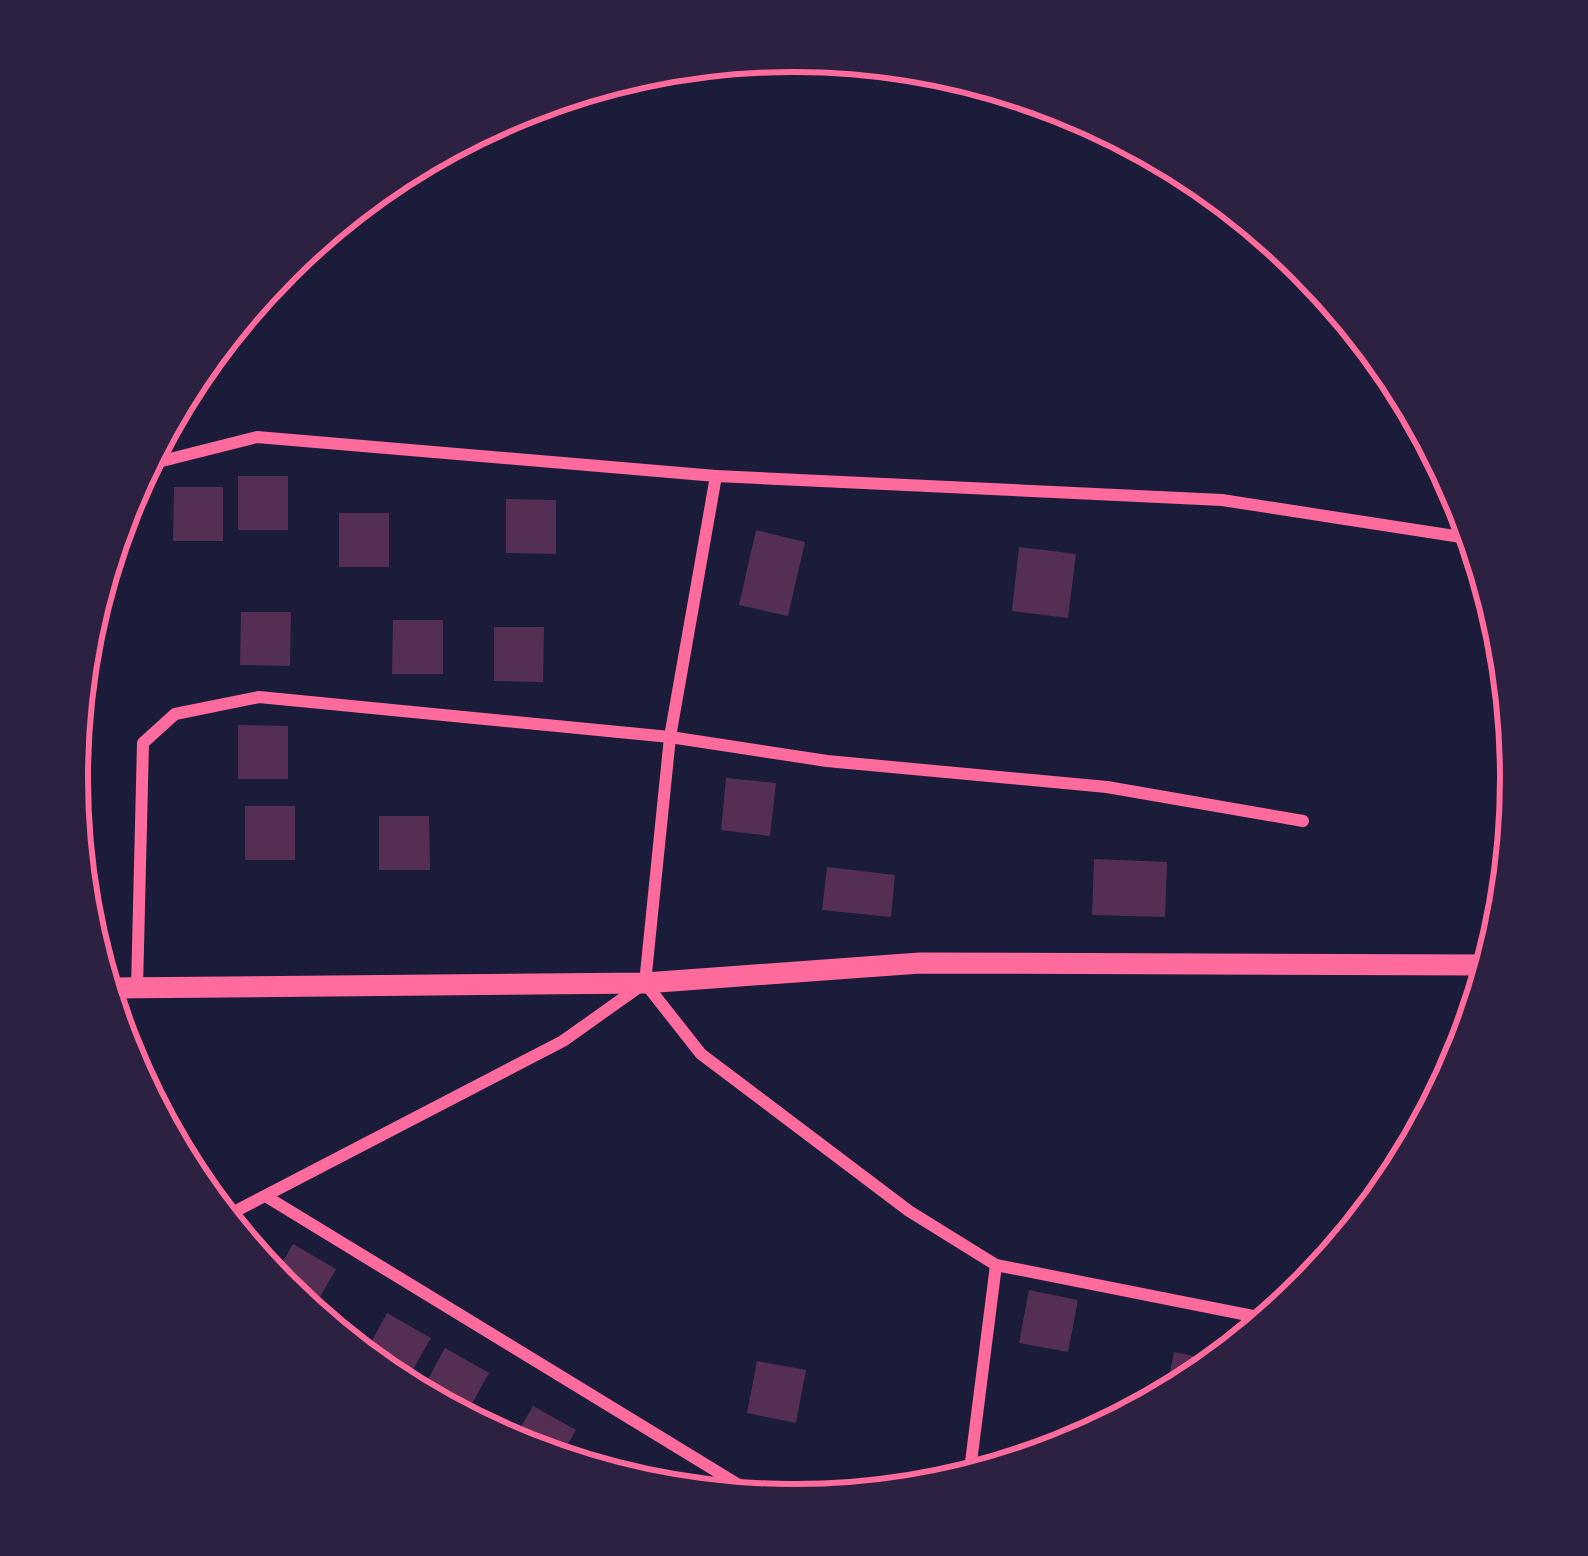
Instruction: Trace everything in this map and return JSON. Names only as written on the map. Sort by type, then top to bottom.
[{"type":"street","points":[[164,460],[257,437],[716,476],[1222,500],[1457,536]]},
{"type":"street","points":[[716,476],[670,737],[645,983],[700,1054],[909,1211],[996,1265],[1252,1315]]},
{"type":"street","points":[[137,988],[143,743],[175,714],[259,697],[670,737],[827,761],[1107,788],[1303,821]]},
{"type":"street","points":[[120,988],[645,983],[920,962],[1475,965]]},
{"type":"street","points":[[237,1211],[562,1042],[645,983]]},
{"type":"street","points":[[267,1197],[730,1480]]},
{"type":"street","points":[[971,1461],[996,1265]]},
{"type":"building","points":[[238,476],[288,476],[288,530],[238,530]]},
{"type":"building","points":[[174,487],[223,487],[223,541],[173,541]]},
{"type":"building","points":[[506,499],[556,500],[556,554],[506,553]]},
{"type":"building","points":[[339,513],[389,513],[389,567],[339,567]]},
{"type":"building","points":[[756,530],[805,542],[788,616],[739,605]]},
{"type":"building","points":[[1019,547],[1076,554],[1068,618],[1012,611]]},
{"type":"building","points":[[241,612],[291,612],[290,666],[240,665]]},
{"type":"building","points":[[393,620],[443,620],[443,674],[392,674]]},
{"type":"building","points":[[494,627],[544,627],[543,682],[494,681]]},
{"type":"building","points":[[238,725],[288,726],[288,779],[238,779]]},
{"type":"building","points":[[726,778],[776,783],[770,836],[721,830]]},
{"type":"building","points":[[245,806],[295,806],[295,860],[245,860]]},
{"type":"building","points":[[379,816],[429,816],[430,870],[379,870]]},
{"type":"building","points":[[1094,859],[1167,862],[1165,917],[1092,915]]},
{"type":"building","points":[[827,867],[895,875],[891,917],[822,910]]},
{"type":"building","points":[[293,1244],[336,1269],[319,1299],[282,1263]]},
{"type":"building","points":[[1029,1290],[1078,1300],[1068,1352],[1019,1343]]},
{"type":"building","points":[[387,1313],[431,1338],[412,1371],[371,1343]]},
{"type":"building","points":[[445,1348],[489,1373],[471,1405],[427,1380]]},
{"type":"building","points":[[1174,1352],[1197,1357],[1186,1365],[1169,1375]]},
{"type":"building","points":[[757,1361],[806,1370],[796,1423],[747,1413]]},
{"type":"building","points":[[533,1406],[576,1430],[566,1447],[520,1428]]}]
